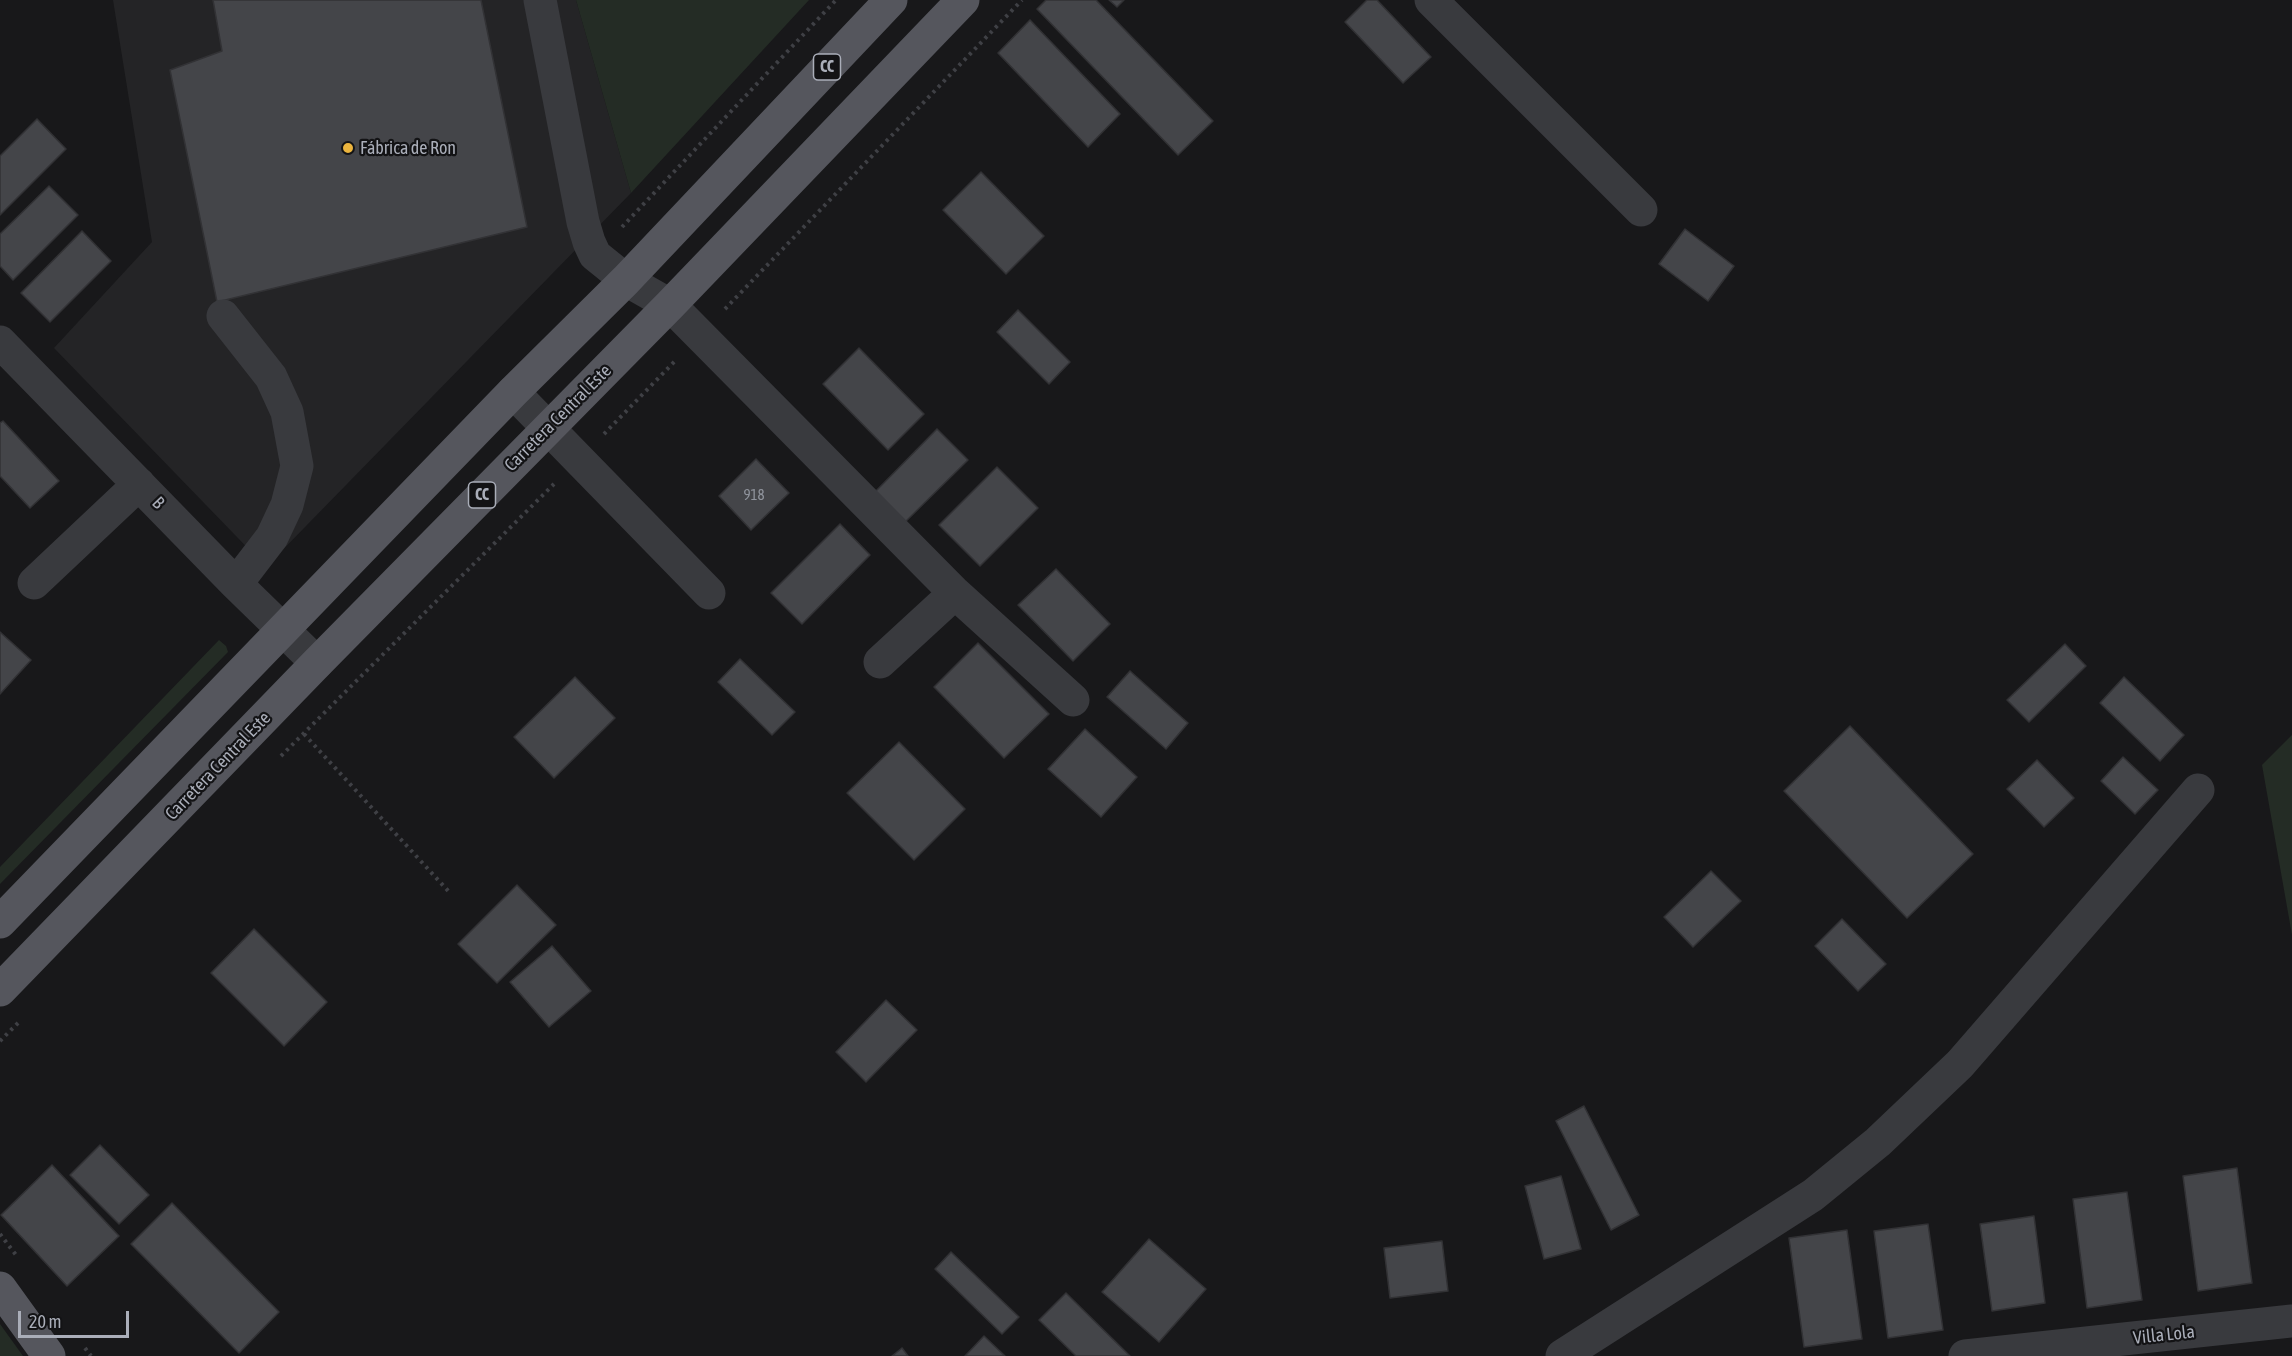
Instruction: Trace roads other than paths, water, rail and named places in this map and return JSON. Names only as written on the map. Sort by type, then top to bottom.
[{"type":"main road","name":"CC","points":[[0,922],[513,392],[626,280],[891,0]]},
{"type":"main road","name":"Carretera Central Este","points":[[0,990],[317,663],[670,305],[963,0]]},
{"type":"main road","points":[[0,1288],[50,1356]]},
{"type":"street","points":[[540,0],[588,242],[595,255],[626,280],[670,305],[955,593],[1073,700]]},
{"type":"street","points":[[1431,0],[1641,210]]},
{"type":"street","points":[[223,316],[271,377],[287,412],[297,466],[287,505],[272,537],[236,584]]},
{"type":"street","name":"B","points":[[0,342],[236,584],[317,663]]},
{"type":"street","points":[[513,392],[709,593]]},
{"type":"street","points":[[34,583],[139,484]]},
{"type":"street","points":[[880,662],[955,593]]},
{"type":"street","points":[[1562,1356],[1813,1195],[1878,1142],[1960,1064],[2198,790]]},
{"type":"street","name":"Villa Lola","points":[[1965,1356],[2292,1321]]},
{"type":"place","name":"Fábrica de Ron","points":[[348,148]]}]
